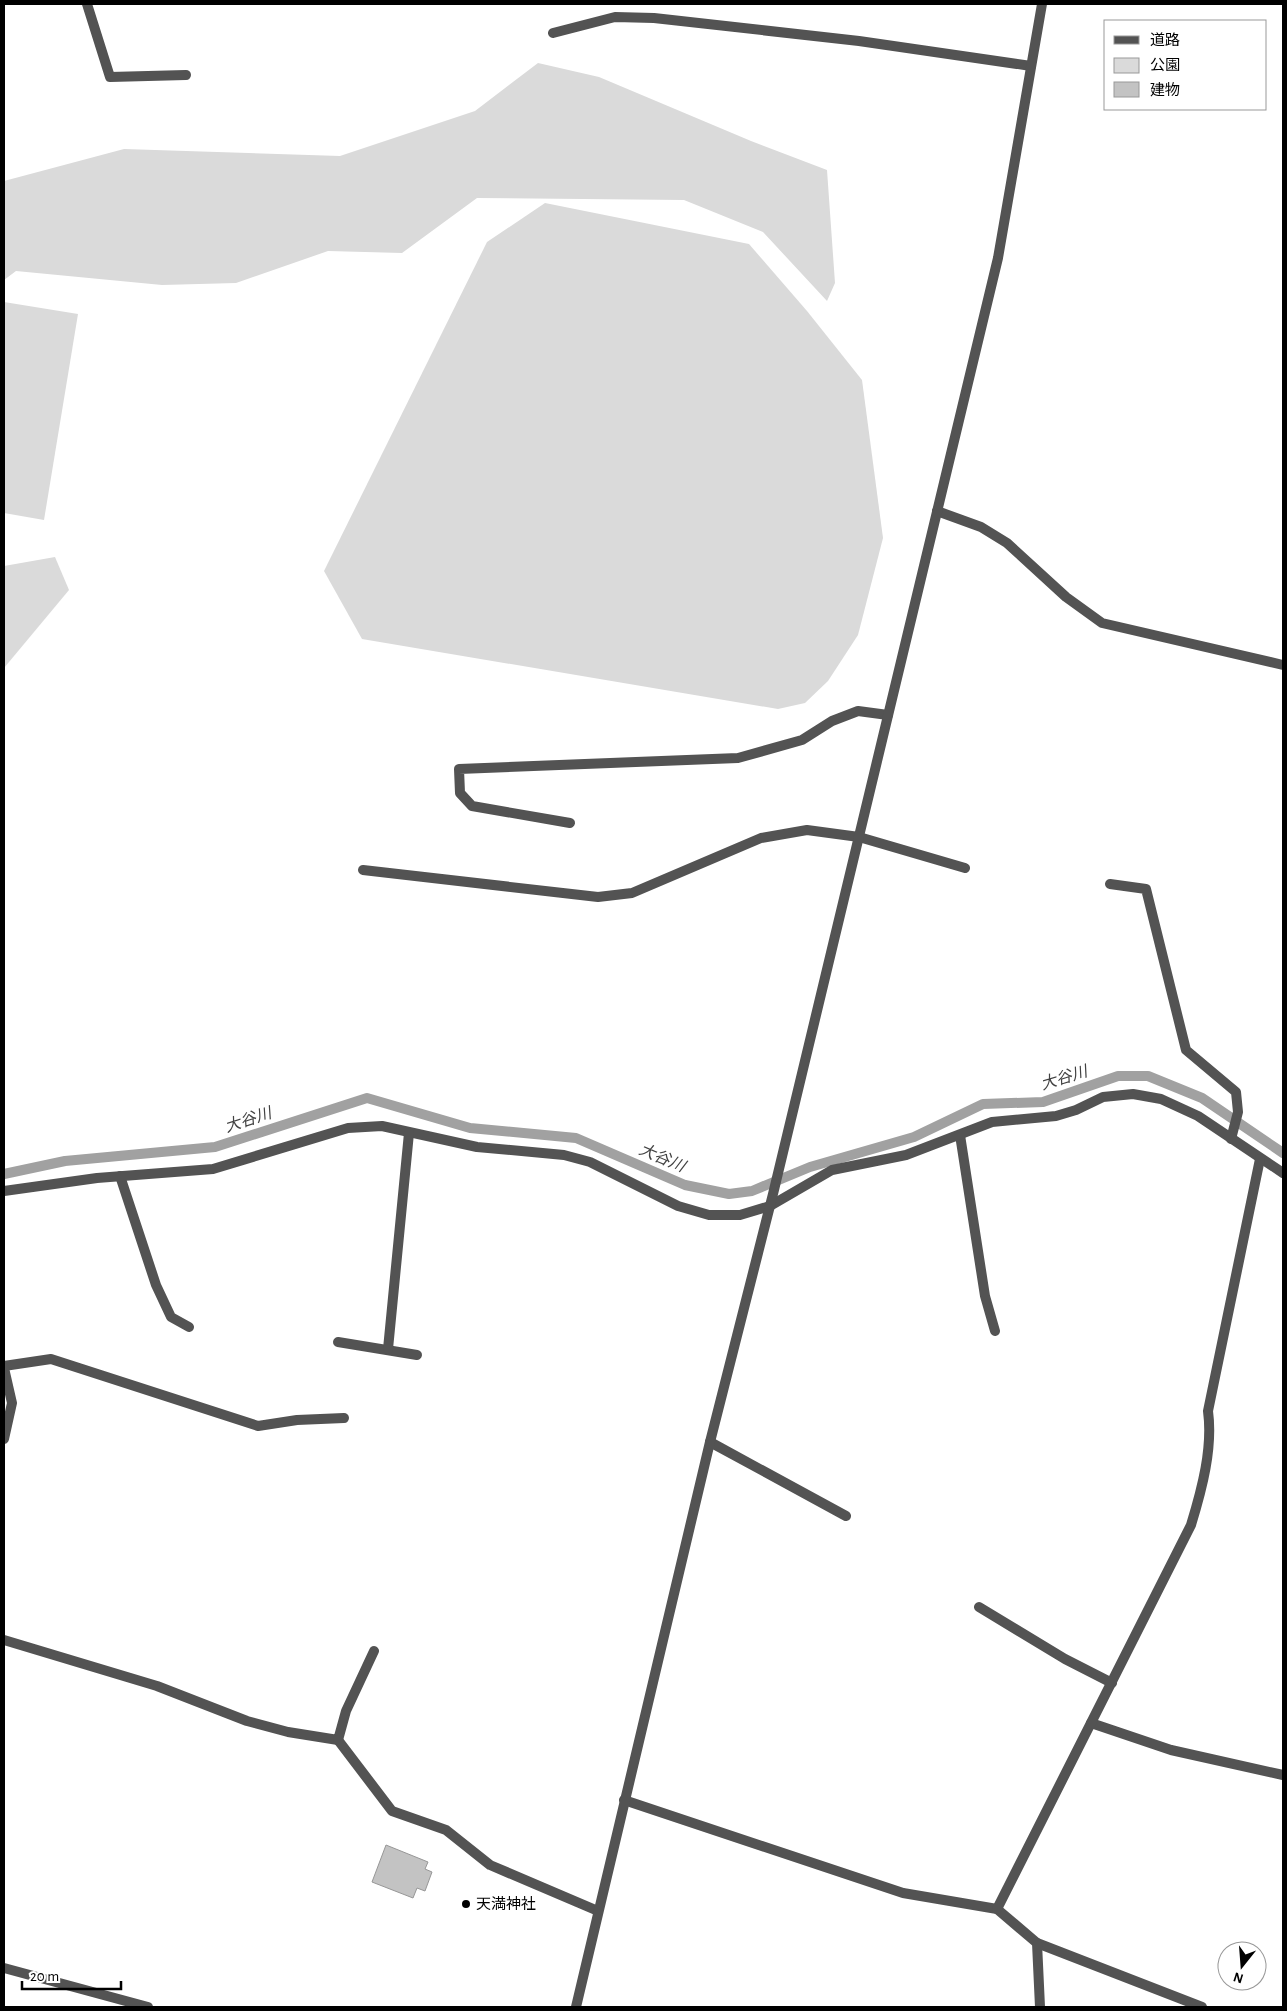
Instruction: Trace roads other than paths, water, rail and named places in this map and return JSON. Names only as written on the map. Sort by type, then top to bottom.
[{"type":"street","points":[[87,4],[110,77],[186,75]]},
{"type":"street","points":[[576,2007],[710,1442],[773,1194],[998,258],[1042,4]]},
{"type":"street","points":[[554,33],[615,17],[654,18],[860,41],[1031,66]]},
{"type":"street","points":[[937,511],[981,527],[1007,543],[1066,597],[1102,623],[1283,665]]},
{"type":"street","points":[[570,824],[472,806],[460,793],[459,769],[738,758],[802,740],[832,721],[858,710],[888,715]]},
{"type":"street","points":[[363,870],[598,897],[632,893],[760,838],[807,830],[859,837],[966,868]]},
{"type":"street","points":[[1110,884],[1146,889],[1186,1050],[1236,1092],[1238,1112],[1232,1139]]},
{"type":"street","points":[[4,1191],[120,1176],[213,1170],[348,1128],[382,1126],[477,1148],[564,1155],[590,1162],[678,1206],[709,1215],[740,1215],[770,1206],[832,1170],[906,1155],[992,1122],[1056,1116],[1076,1110],[1103,1097],[1133,1094],[1161,1099],[1198,1116],[1283,1173]]},
{"type":"street","points":[[388,1349],[409,1132]]},
{"type":"street","points":[[960,1135],[985,1296],[995,1331]]},
{"type":"street","points":[[997,1910],[1191,1525],[1198,1502],[1211,1431],[1208,1411],[1260,1159]]},
{"type":"street","points":[[120,1176],[156,1285],[172,1317],[189,1327]]},
{"type":"street","points":[[338,1342],[417,1354]]},
{"type":"street","points":[[4,1438],[12,1403],[4,1367],[51,1359],[258,1426],[297,1420],[344,1418]]},
{"type":"street","points":[[710,1442],[846,1516]]},
{"type":"street","points":[[979,1607],[1065,1659],[1112,1683]]},
{"type":"street","points":[[4,1640],[157,1686],[247,1722],[288,1732],[338,1740],[392,1811],[446,1830],[490,1865],[598,1911]]},
{"type":"street","points":[[338,1740],[346,1712],[374,1651]]},
{"type":"street","points":[[1092,1723],[1164,1748],[1283,1775]]},
{"type":"street","points":[[624,1800],[903,1893],[997,1910],[1037,1943],[1202,2007]]},
{"type":"street","points":[[1037,1943],[1040,2007]]},
{"type":"street","points":[[4,1968],[148,2007]]},
{"type":"waterway","name":"大谷川","points":[[4,1174],[65,1161],[215,1147],[367,1098],[470,1128],[576,1138],[685,1185],[729,1194],[752,1191],[810,1167],[914,1137],[983,1104],[1043,1102],[1118,1076],[1148,1076],[1202,1098],[1283,1153]]},
{"type":"place","name":"天満神社","points":[[466,1904]]}]
